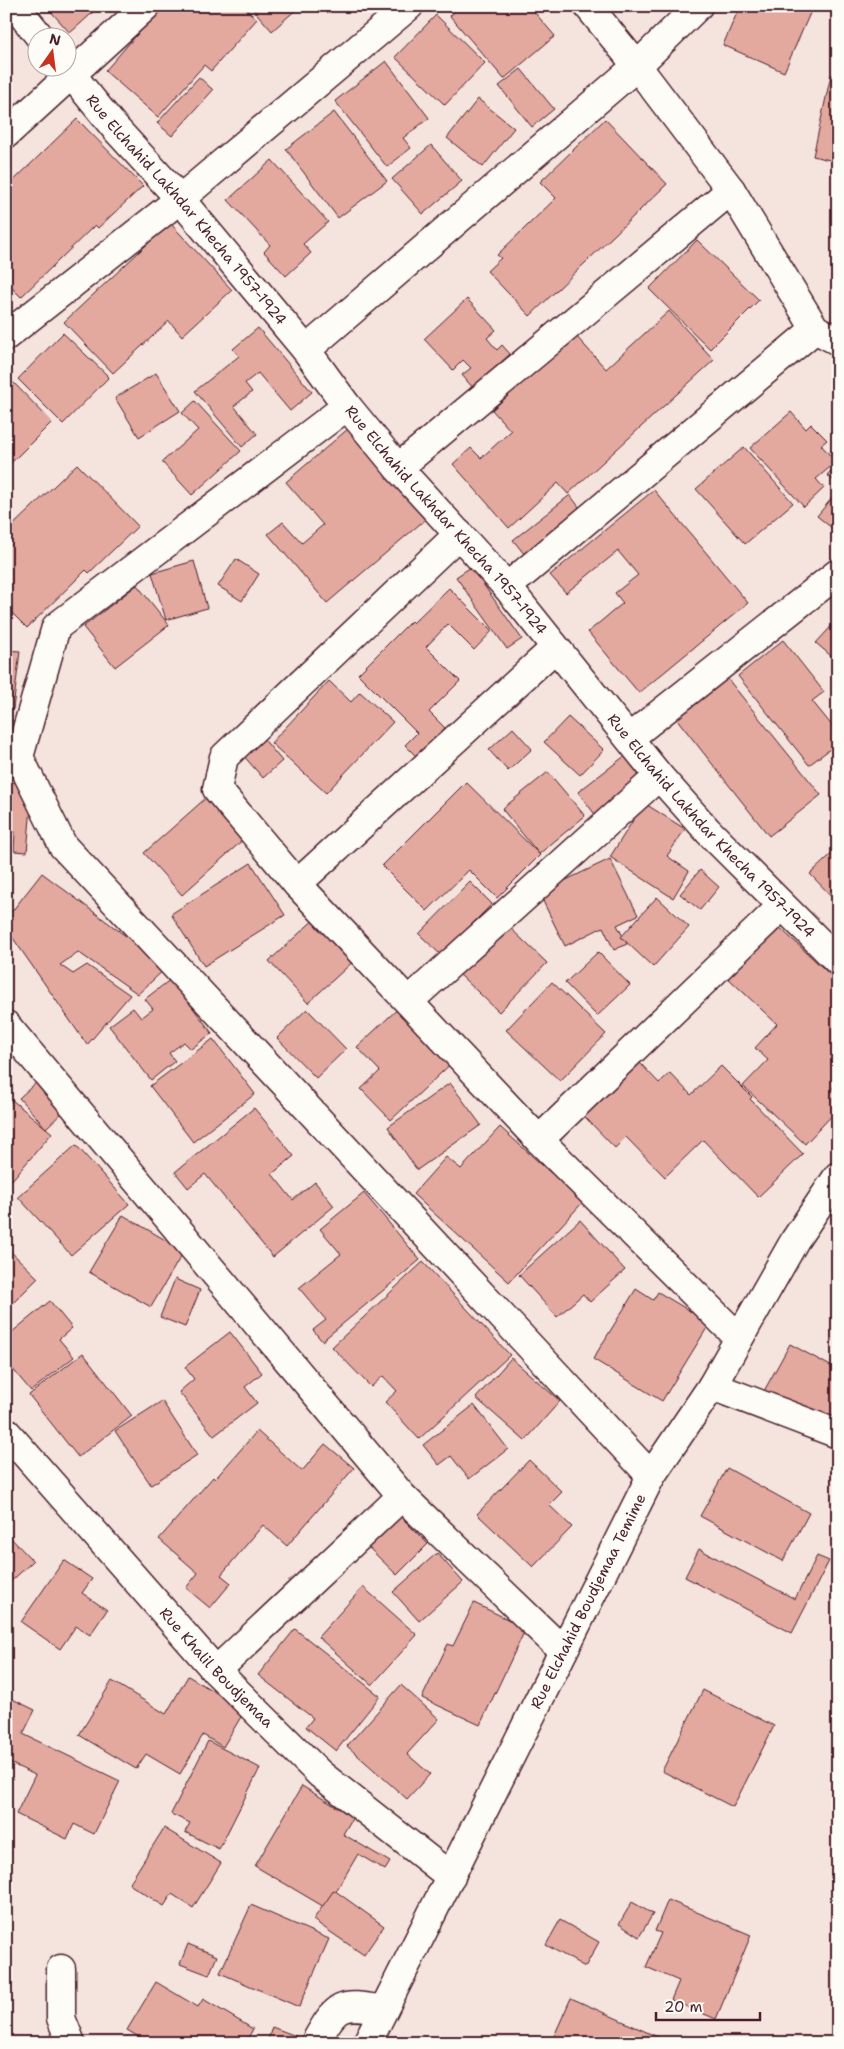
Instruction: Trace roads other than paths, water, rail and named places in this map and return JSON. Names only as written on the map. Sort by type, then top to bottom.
[{"type":"street","points":[[15,6],[33,28]]},
{"type":"street","points":[[78,63],[146,6]]},
{"type":"street","points":[[6,336],[180,199],[409,6]]},
{"type":"street","points":[[507,588],[827,335],[731,190],[637,66],[588,6]]},
{"type":"street","points":[[306,350],[637,66],[698,6]]},
{"type":"street","points":[[6,134],[62,78]]},
{"type":"street","name":"Rue Elchahid Lakhdar Khecha 1957-1924","points":[[75,78],[115,128],[180,199],[306,350],[347,406],[398,468],[507,588],[660,776],[708,831],[838,961]]},
{"type":"street","points":[[398,468],[731,190]]},
{"type":"street","points":[[347,406],[56,627],[19,757],[63,846],[651,1476]]},
{"type":"street","points":[[459,534],[224,756],[217,789],[297,884],[539,1140],[739,1338]]},
{"type":"street","points":[[629,738],[838,573]]},
{"type":"street","points":[[297,884],[554,648]]},
{"type":"street","points":[[409,1001],[660,776]]},
{"type":"street","points":[[539,1140],[782,906]]},
{"type":"street","points":[[6,1025],[402,1496],[562,1651]]},
{"type":"street","name":"Rue Elchahid Boudjemaa Temime","points":[[367,2043],[452,1877],[562,1651],[651,1476],[712,1386],[796,1240],[838,1176]]},
{"type":"street","points":[[712,1386],[838,1434]]},
{"type":"street","name":"Rue Khalil Boudjemaa","points":[[6,1432],[216,1671],[320,1774],[452,1877]]},
{"type":"street","points":[[216,1671],[402,1496]]},
{"type":"street","points":[[61,1969],[61,2018],[71,2043]]},
{"type":"street","points":[[314,2043],[331,2015],[345,2006],[353,2004],[383,2010]]}]
